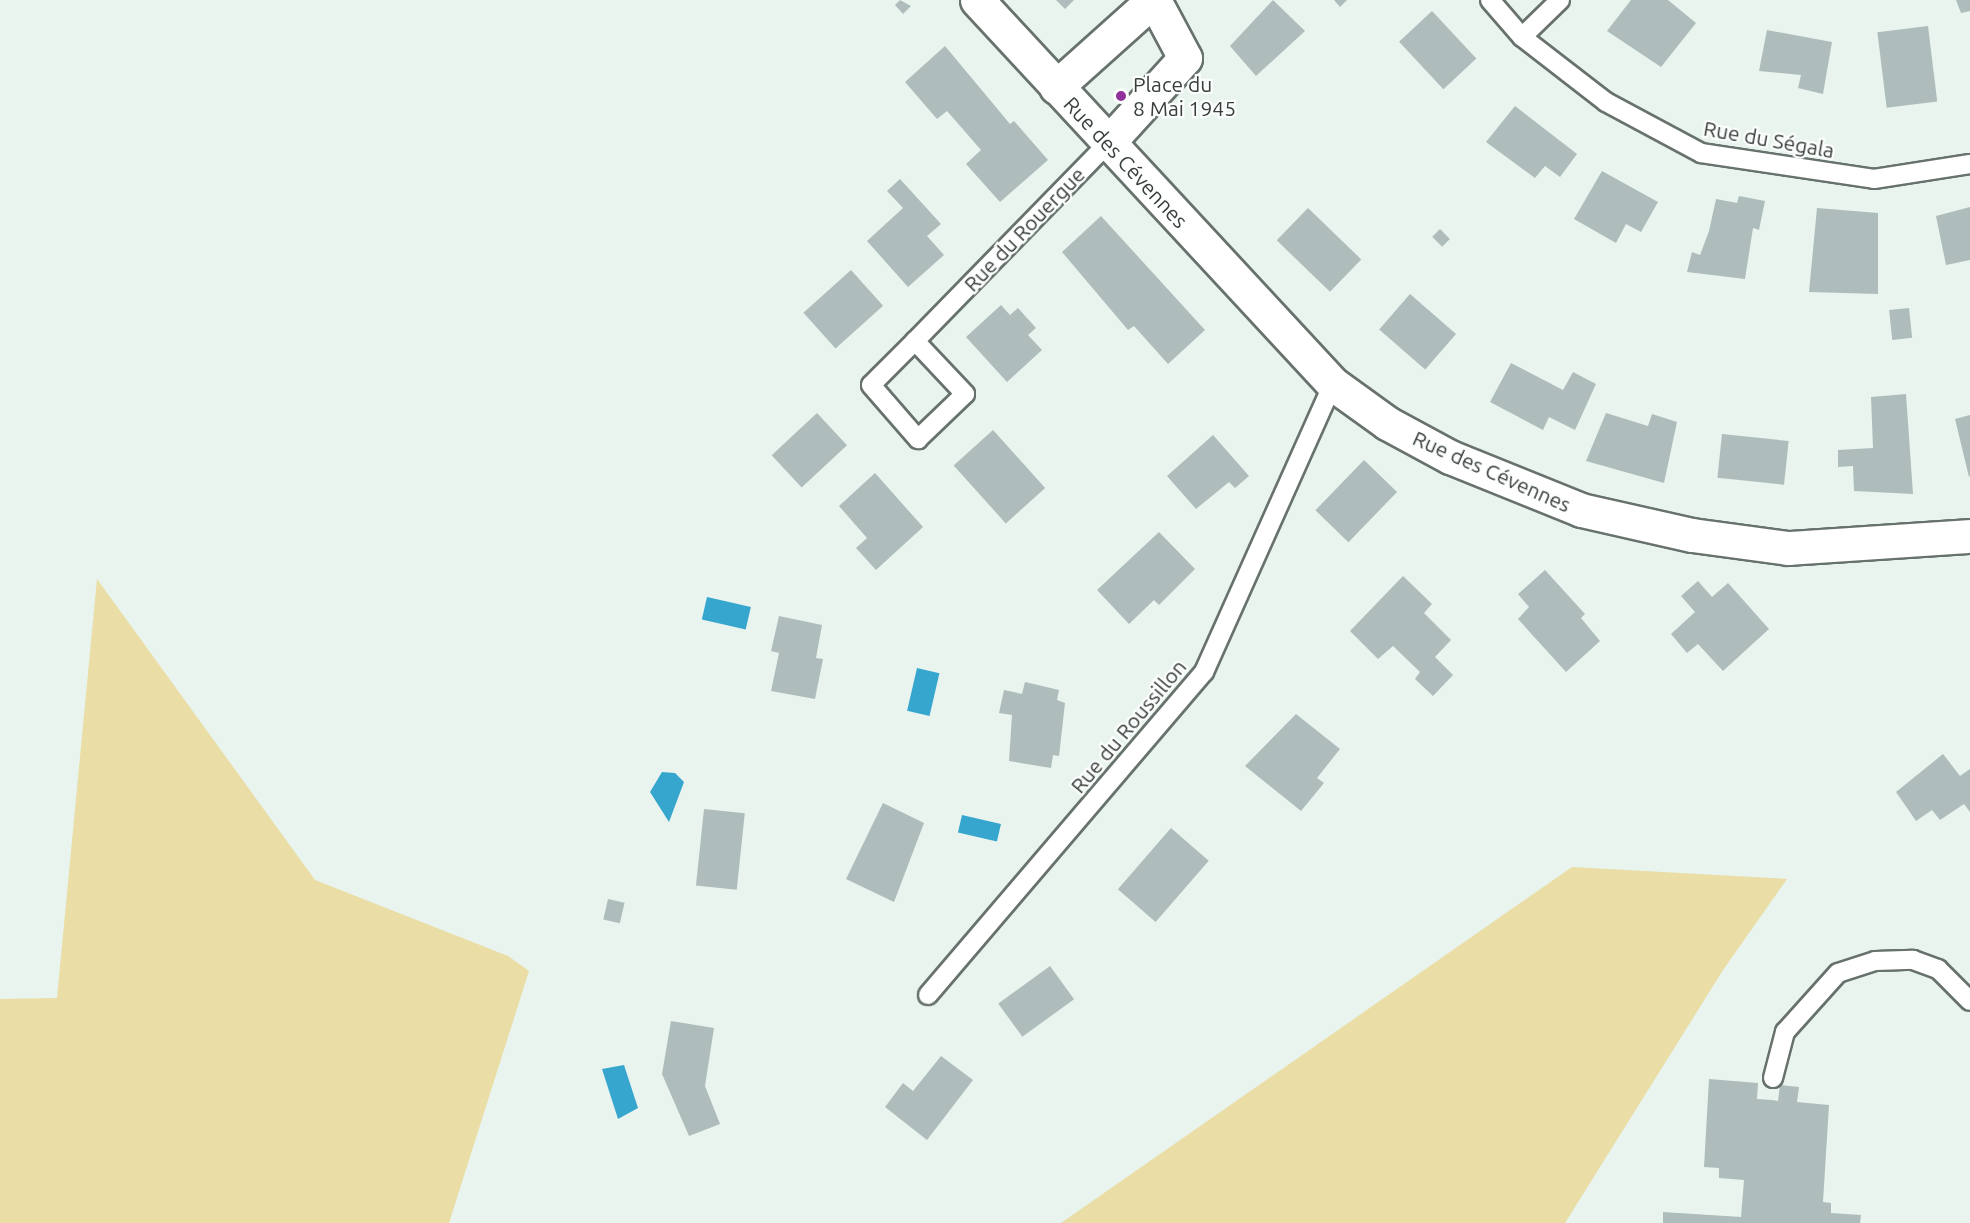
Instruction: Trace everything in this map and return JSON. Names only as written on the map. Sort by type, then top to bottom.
[{"type":"street","name":"Rue des Cévennes","points":[[977,0],[1107,144],[1333,384],[1387,423],[1450,457],[1581,510],[1692,535],[1788,549],[1970,536]]},
{"type":"street","name":"Rue du Rouergue","points":[[1056,87],[1153,0],[1185,58],[1107,144]]},
{"type":"lane","name":"Rue du Ségala","points":[[1490,0],[1522,37],[1606,102],[1701,153],[1874,179],[1970,164]]},
{"type":"lane","points":[[1522,37],[1560,0]]},
{"type":"lane","name":"Rue du Rouergue","points":[[915,341],[965,394],[918,439],[870,385],[1107,144]]},
{"type":"lane","name":"Rue du Roussillon","points":[[928,995],[1204,672],[1333,384]]},
{"type":"lane","points":[[1773,1078],[1785,1032],[1838,973],[1875,961],[1913,960],[1938,969],[1970,1001]]},
{"type":"shaded area","points":[[97,579],[315,880],[508,956],[529,971],[449,1223],[0,1223],[0,999],[57,998]]},
{"type":"shaded area","points":[[1572,867],[1787,879],[1723,970],[1565,1223],[1061,1223]]},
{"type":"water","points":[[707,597],[751,607],[746,630],[702,619]]},
{"type":"water","points":[[917,668],[939,673],[930,716],[907,711]]},
{"type":"water","points":[[662,772],[675,773],[684,782],[669,822],[650,792]]},
{"type":"water","points":[[962,815],[1001,824],[997,842],[958,833]]},
{"type":"water","points":[[624,1065],[638,1108],[618,1119],[602,1069]]},
{"type":"building","points":[[900,0],[911,6],[903,14],[895,5]]},
{"type":"building","points":[[1056,0],[1074,0],[1065,9]]},
{"type":"building","points":[[1273,0],[1305,31],[1256,76],[1230,46]]},
{"type":"building","points":[[1334,0],[1347,0],[1340,7]]},
{"type":"building","points":[[1631,0],[1668,0],[1696,23],[1661,67],[1607,31]]},
{"type":"building","points":[[1956,0],[1970,0],[1970,11],[1961,13]]},
{"type":"building","points":[[1432,11],[1476,59],[1443,89],[1399,42]]},
{"type":"building","points":[[1928,26],[1937,101],[1887,108],[1877,32]]},
{"type":"building","points":[[1767,30],[1832,42],[1823,94],[1798,88],[1801,75],[1759,71]]},
{"type":"building","points":[[945,46],[1010,124],[1014,121],[1048,160],[1000,202],[966,164],[981,150],[947,111],[937,119],[905,82]]},
{"type":"building","points":[[1515,106],[1577,154],[1560,177],[1545,166],[1535,178],[1486,142]]},
{"type":"building","points":[[1602,171],[1658,202],[1641,232],[1626,224],[1616,243],[1574,219]]},
{"type":"building","points":[[900,179],[941,224],[927,236],[944,255],[908,287],[867,241],[903,208],[887,191]]},
{"type":"building","points":[[1739,196],[1765,201],[1759,230],[1753,228],[1745,279],[1687,272],[1692,252],[1700,255],[1709,231],[1716,199],[1737,203]]},
{"type":"building","points":[[1970,207],[1970,260],[1946,265],[1936,216]]},
{"type":"building","points":[[1308,208],[1361,259],[1330,292],[1277,240]]},
{"type":"building","points":[[1817,208],[1878,213],[1878,294],[1809,292]]},
{"type":"building","points":[[1101,216],[1205,330],[1168,364],[1134,326],[1128,330],[1062,252]]},
{"type":"building","points":[[1440,229],[1450,239],[1442,247],[1432,237]]},
{"type":"building","points":[[851,270],[883,306],[836,348],[803,313]]},
{"type":"building","points":[[1410,294],[1456,334],[1425,369],[1379,329]]},
{"type":"building","points":[[1001,305],[1010,315],[1018,308],[1036,328],[1028,335],[1042,350],[1007,382],[966,337]]},
{"type":"building","points":[[1909,308],[1912,338],[1892,340],[1889,310]]},
{"type":"building","points":[[1511,363],[1563,390],[1573,372],[1596,384],[1575,430],[1549,417],[1543,430],[1490,402]]},
{"type":"building","points":[[1906,394],[1913,494],[1854,491],[1853,466],[1838,467],[1838,450],[1873,448],[1871,397]]},
{"type":"building","points":[[817,413],[847,445],[802,487],[772,455]]},
{"type":"building","points":[[1606,413],[1648,426],[1652,414],[1677,422],[1664,483],[1586,461]]},
{"type":"building","points":[[1970,415],[1970,476],[1969,477],[1955,419]]},
{"type":"building","points":[[993,430],[1045,488],[1006,523],[954,465]]},
{"type":"building","points":[[1722,434],[1789,441],[1784,485],[1717,478]]},
{"type":"building","points":[[1213,435],[1249,476],[1235,488],[1229,482],[1196,509],[1167,476]]},
{"type":"building","points":[[1364,460],[1397,492],[1348,542],[1315,510]]},
{"type":"building","points":[[875,473],[923,527],[876,570],[856,548],[867,538],[839,506]]},
{"type":"building","points":[[1159,532],[1195,569],[1159,605],[1154,600],[1129,624],[1097,590]]},
{"type":"building","points":[[1545,570],[1585,614],[1581,618],[1600,641],[1566,672],[1518,619],[1529,607],[1518,594]]},
{"type":"building","points":[[1403,576],[1432,604],[1424,613],[1451,640],[1435,657],[1453,675],[1433,696],[1415,679],[1420,672],[1393,646],[1378,659],[1350,631]]},
{"type":"building","points":[[1698,581],[1712,597],[1728,583],[1769,629],[1723,671],[1698,644],[1687,653],[1671,634],[1695,612],[1681,596]]},
{"type":"building","points":[[779,616],[822,625],[816,658],[823,659],[815,699],[771,691],[779,653],[771,651]]},
{"type":"building","points":[[1025,682],[1059,690],[1057,700],[1065,703],[1059,756],[1053,755],[1051,768],[1009,761],[1012,715],[999,713],[1004,690],[1022,694]]},
{"type":"building","points":[[1296,714],[1340,749],[1317,778],[1324,783],[1301,811],[1245,766]]},
{"type":"building","points":[[1943,754],[1960,776],[1970,769],[1970,812],[1964,804],[1940,820],[1932,810],[1916,821],[1896,792]]},
{"type":"building","points":[[883,803],[924,823],[894,902],[846,879]]},
{"type":"building","points":[[704,809],[745,813],[737,890],[696,886]]},
{"type":"building","points":[[1171,828],[1209,861],[1156,922],[1118,889]]},
{"type":"building","points":[[608,899],[625,903],[620,923],[603,919]]},
{"type":"building","points":[[1050,966],[1074,999],[1022,1037],[998,1004]]},
{"type":"building","points":[[671,1021],[714,1028],[705,1086],[720,1124],[689,1136],[662,1074]]},
{"type":"building","points":[[941,1056],[973,1080],[927,1140],[885,1107],[903,1083],[913,1091]]},
{"type":"building","points":[[1709,1079],[1758,1083],[1757,1099],[1778,1101],[1780,1085],[1799,1087],[1797,1102],[1829,1105],[1823,1202],[1831,1203],[1831,1213],[1861,1215],[1860,1223],[1663,1223],[1663,1212],[1741,1217],[1744,1180],[1719,1178],[1719,1168],[1704,1167]]},
{"type":"place","name":"Place du 8 Mai 1945","points":[[1121,96]]}]
